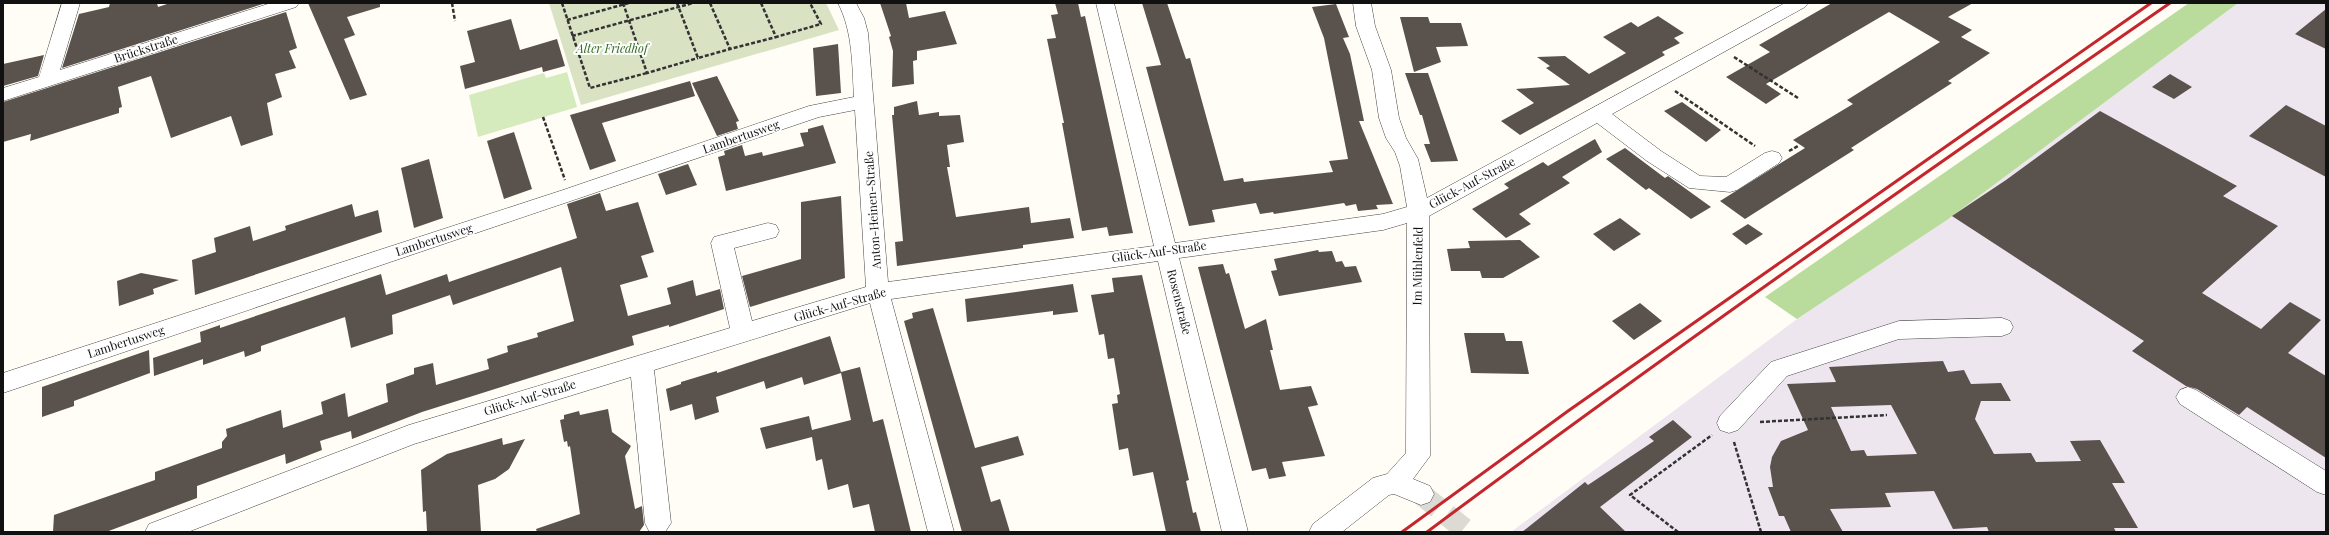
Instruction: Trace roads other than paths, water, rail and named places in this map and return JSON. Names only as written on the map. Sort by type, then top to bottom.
[{"type":"street","points":[[47,81],[71,3]]},
{"type":"street","name":"Brückstraße","points":[[3,95],[290,3]]},
{"type":"street","name":"Anton-Heinen-Straße","points":[[847,3],[855,18],[859,33],[878,292],[941,532]]},
{"type":"street","name":"Rosenstraße","points":[[1105,3],[1235,532]]},
{"type":"street","name":"Im Mühlenfeld","points":[[1362,3],[1362,15],[1367,36],[1376,53],[1383,76],[1383,94],[1395,136],[1405,152],[1415,189],[1418,212],[1418,456],[1395,483]]},
{"type":"street","name":"Glück-Auf-Straße","points":[[158,532],[409,435],[878,292],[1166,250],[1383,222],[1418,212],[1799,3]]},
{"type":"street","name":"Lambertusweg","points":[[3,383],[570,195],[816,111],[865,102]]},
{"type":"street","points":[[1597,113],[1696,183],[1730,185],[1772,158]]},
{"type":"street","points":[[743,333],[722,243],[768,231]]},
{"type":"street","points":[[1729,423],[1779,369],[1899,330],[2002,327]]},
{"type":"street","points":[[642,364],[658,523]]},
{"type":"street","points":[[2188,397],[2326,484]]},
{"type":"street","points":[[1322,532],[1382,486],[1395,483],[1421,494]]},
{"type":"tunnel","points":[[1421,494],[1468,532]]},
{"type":"railway","points":[[1402,532],[1568,411],[2151,3]]},
{"type":"railway","points":[[1427,532],[1703,330],[2170,3]]},
{"type":"park label","name":"Alter Friedhof","points":[[612,49]]}]
